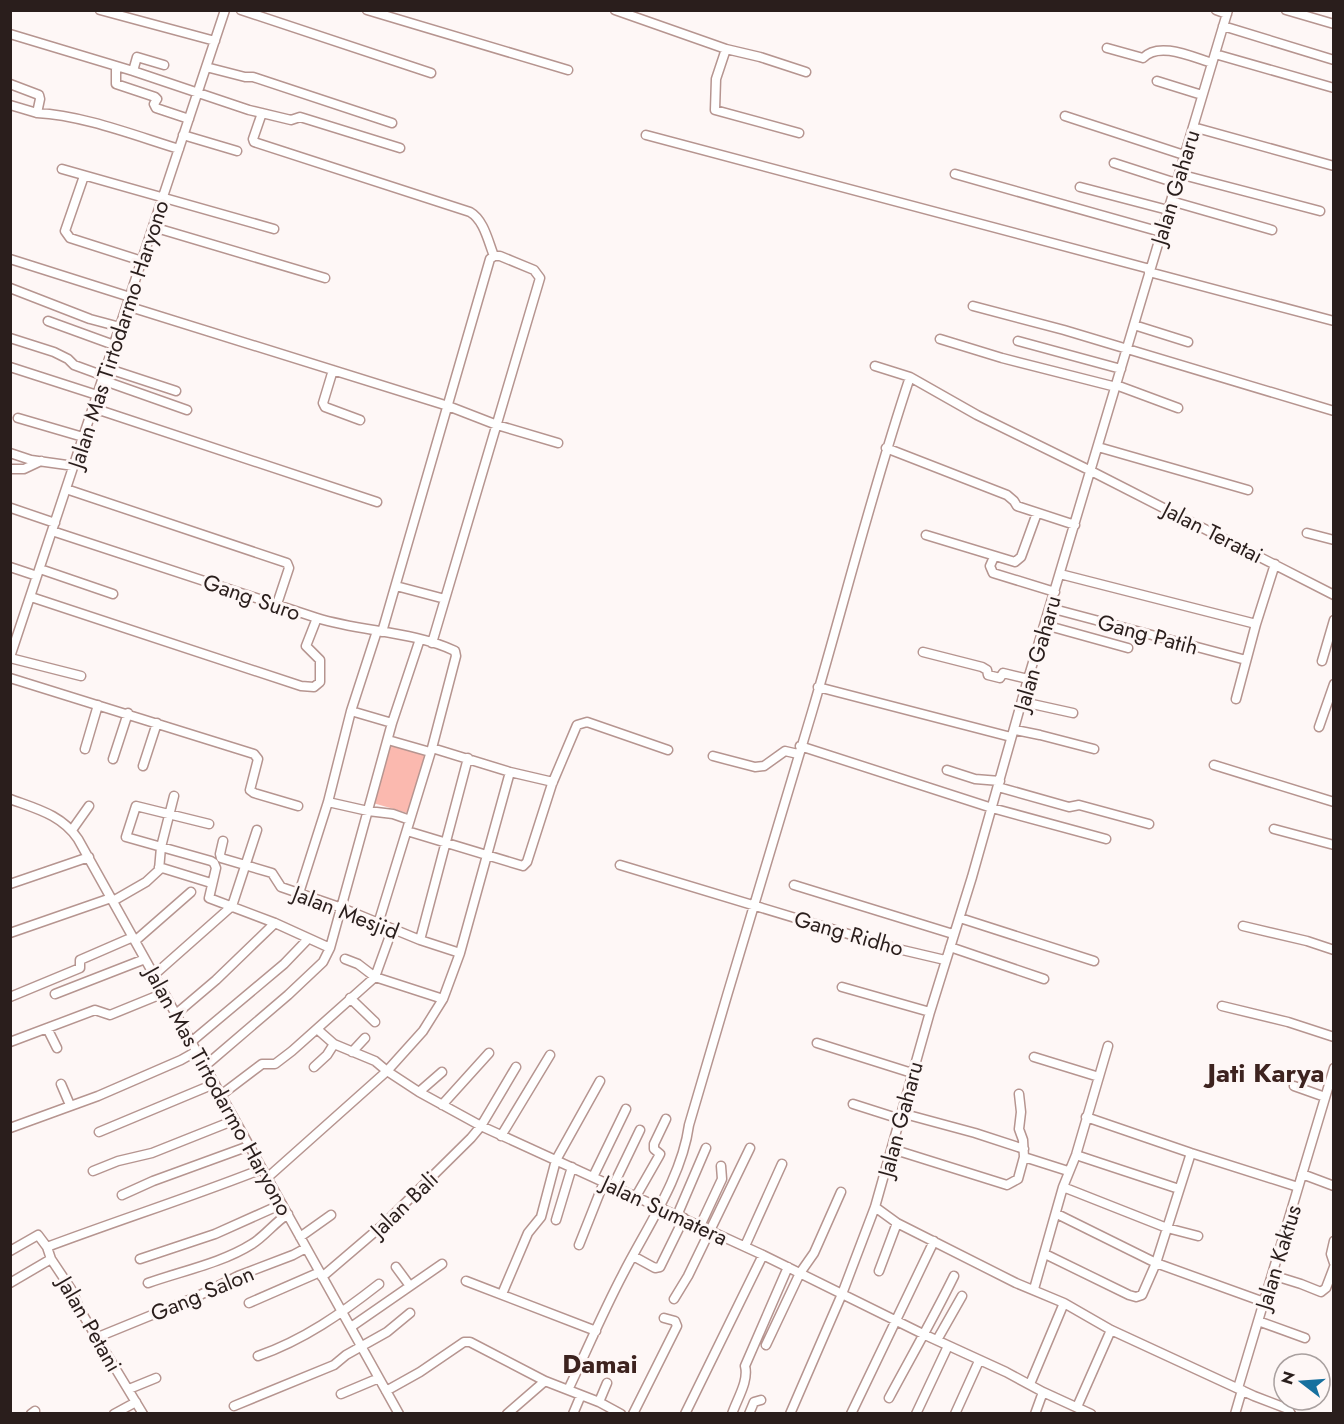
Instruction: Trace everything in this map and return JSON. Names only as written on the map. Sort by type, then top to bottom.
[{"type":"street","points":[[100,10],[126,19],[214,41]]},
{"type":"street","name":"Jalan Mas Tirtodarmo Haryono","points":[[11,656],[225,10]]},
{"type":"street","points":[[241,10],[431,74]]},
{"type":"street","points":[[367,10],[568,70]]},
{"type":"street","points":[[615,10],[726,49],[806,72]]},
{"type":"street","points":[[1216,10],[1227,12]]},
{"type":"street","points":[[1286,10],[1334,24]]},
{"type":"street","name":"Jalan Gaharu","points":[[790,1413],[842,1294],[875,1207],[945,960],[960,918],[1227,12]]},
{"type":"street","points":[[1223,26],[1334,60]]},
{"type":"street","points":[[10,34],[262,112],[291,120],[300,117],[400,148]]},
{"type":"street","points":[[1107,48],[1143,58],[1148,52],[1161,50],[1213,58],[1334,88]]},
{"type":"street","points":[[726,49],[716,79],[715,110],[800,133]]},
{"type":"street","points":[[133,71],[138,57],[164,65]]},
{"type":"street","points":[[116,66],[115,83],[155,97],[157,99],[154,104],[156,108],[189,119]]},
{"type":"street","points":[[206,67],[253,77],[392,123]]},
{"type":"street","points":[[1157,81],[1202,95]]},
{"type":"street","points":[[10,84],[39,95],[37,113]]},
{"type":"street","points":[[10,105],[37,113],[50,113],[108,127],[179,149]]},
{"type":"street","points":[[262,112],[254,142],[470,212],[481,224],[494,256]]},
{"type":"street","points":[[1065,116],[1184,155]]},
{"type":"street","points":[[1193,127],[1334,166]]},
{"type":"street","points":[[183,135],[237,152]]},
{"type":"street","points":[[646,135],[1334,321]]},
{"type":"street","points":[[1114,163],[1176,183]]},
{"type":"street","points":[[62,169],[274,229]]},
{"type":"street","points":[[955,174],[1161,232]]},
{"type":"street","points":[[1179,174],[1320,211]]},
{"type":"street","points":[[84,176],[65,231],[67,235],[70,238],[142,261]]},
{"type":"street","points":[[1080,187],[1272,230]]},
{"type":"street","points":[[153,227],[325,278]]},
{"type":"street","points":[[299,893],[328,802],[351,711],[396,586],[490,259],[494,256]]},
{"type":"street","points":[[432,643],[540,278],[534,270],[494,256]]},
{"type":"street","points":[[10,259],[130,297]]},
{"type":"street","points":[[10,288],[90,319],[120,327]]},
{"type":"street","points":[[127,306],[448,406],[497,425],[558,443]]},
{"type":"street","points":[[973,306],[1334,411]]},
{"type":"street","points":[[48,321],[114,345]]},
{"type":"street","points":[[1134,325],[1188,342]]},
{"type":"street","points":[[10,338],[63,356],[74,365],[176,391]]},
{"type":"street","points":[[940,339],[1002,358],[1116,386],[1178,408]]},
{"type":"street","points":[[1018,341],[1121,369]]},
{"type":"street","name":"Jalan Teratai","points":[[875,366],[910,377],[977,415],[1334,595]]},
{"type":"street","points":[[10,367],[97,395]]},
{"type":"street","points":[[333,370],[323,403],[325,407],[360,420]]},
{"type":"street","points":[[104,374],[187,410]]},
{"type":"street","points":[[568,1390],[623,1273],[658,1209],[687,1144],[689,1125],[698,1092],[886,448],[910,377]]},
{"type":"street","points":[[93,408],[377,502]]},
{"type":"street","points":[[18,418],[83,437]]},
{"type":"street","points":[[1098,447],[1248,490]]},
{"type":"street","points":[[886,448],[1007,495],[1017,506],[1075,525]]},
{"type":"street","points":[[10,453],[74,466]]},
{"type":"street","points":[[10,469],[24,469],[41,461]]},
{"type":"street","points":[[66,489],[287,563],[289,568],[277,604]]},
{"type":"street","name":"Gang Suro","points":[[11,508],[54,527],[317,618],[343,626],[420,639],[455,651],[456,656],[431,750]]},
{"type":"street","points":[[926,535],[1015,562],[1018,561],[1037,513]]},
{"type":"street","points":[[1307,532],[1334,540]]},
{"type":"street","points":[[994,557],[990,566],[993,573],[1055,592]]},
{"type":"street","points":[[1236,699],[1275,564]]},
{"type":"street","points":[[10,567],[39,572],[113,594]]},
{"type":"street","points":[[1060,574],[1256,624]]},
{"type":"street","points":[[396,586],[445,599]]},
{"type":"street","points":[[30,597],[301,686],[314,687],[320,682],[320,660],[306,646],[317,618]]},
{"type":"street","name":"Gang Patih","points":[[1050,608],[1246,660]]},
{"type":"street","points":[[1322,661],[1334,620]]},
{"type":"street","points":[[1045,625],[1128,648]]},
{"type":"street","points":[[205,1066],[323,962],[330,948],[342,909],[392,723],[420,639]]},
{"type":"street","points":[[923,652],[982,668],[993,677],[1000,678],[1003,674],[1029,679]]},
{"type":"street","points":[[11,656],[81,676]]},
{"type":"street","points":[[10,678],[128,713],[256,755],[258,759],[250,790],[298,807]]},
{"type":"street","points":[[1319,727],[1329,711],[1334,684]]},
{"type":"street","points":[[818,687],[1013,734],[1040,735],[1094,749]]},
{"type":"street","points":[[1023,702],[1073,713]]},
{"type":"street","points":[[85,749],[98,705]]},
{"type":"street","points":[[351,711],[392,723]]},
{"type":"street","points":[[113,759],[128,713]]},
{"type":"street","points":[[406,831],[523,866],[527,862],[553,782],[577,725],[582,722],[603,727],[668,750]]},
{"type":"street","points":[[143,766],[157,723]]},
{"type":"street","points":[[388,740],[468,758],[510,772],[553,782]]},
{"type":"street","points":[[378,924],[431,750]]},
{"type":"street","points":[[713,756],[755,767],[767,764],[785,751],[799,750],[992,808],[1106,839]]},
{"type":"street","points":[[420,940],[468,758]]},
{"type":"street","points":[[1214,765],[1334,802]]},
{"type":"street","points":[[946,770],[999,784],[1068,807],[1079,805],[1149,824]]},
{"type":"street","points":[[267,1178],[387,1071],[423,1031],[443,999],[460,953],[510,772]]},
{"type":"street","points":[[10,933],[112,899],[147,882],[159,867],[161,847],[174,796]]},
{"type":"street","name":"Jalan Mas Tirtodarmo Haryono","points":[[10,799],[54,816],[72,830],[362,1345],[396,1413]]},
{"type":"street","points":[[328,802],[393,814],[410,820]]},
{"type":"street","points":[[72,830],[89,806]]},
{"type":"street","points":[[209,824],[136,806],[126,836],[214,863],[216,868],[209,898],[275,923],[330,948]]},
{"type":"street","points":[[1274,829],[1334,845]]},
{"type":"street","points":[[154,975],[232,906],[257,830]]},
{"type":"street","name":"Jalan Mesjid","points":[[223,841],[221,858],[272,873],[278,885],[392,930],[460,953]]},
{"type":"street","points":[[10,884],[88,857]]},
{"type":"street","name":"Gang Ridho","points":[[620,865],[898,949],[945,960]]},
{"type":"street","points":[[159,867],[211,882]]},
{"type":"street","points":[[794,885],[953,934]]},
{"type":"street","points":[[10,997],[80,968],[80,960],[134,939],[191,892]]},
{"type":"street","points":[[960,918],[1094,961]]},
{"type":"street","points":[[176,1014],[216,980],[275,923]]},
{"type":"street","points":[[1243,926],[1307,941],[1334,950]]},
{"type":"street","points":[[221,1095],[262,1064],[275,1064],[375,976],[392,930]]},
{"type":"street","points":[[191,1042],[284,964],[308,939]]},
{"type":"street","points":[[950,947],[1044,979]]},
{"type":"street","points":[[55,994],[145,959]]},
{"type":"street","points":[[345,959],[358,964],[375,976],[443,999]]},
{"type":"street","points":[[842,987],[930,1012]]},
{"type":"street","points":[[10,1042],[94,1010],[110,1015],[164,993]]},
{"type":"street","points":[[350,998],[375,1022]]},
{"type":"street","points":[[1222,1006],[1288,1022],[1334,1037]]},
{"type":"street","points":[[47,1028],[57,1048]]},
{"type":"street","name":"Jalan Sumatera","points":[[317,1029],[334,1044],[375,1061],[442,1106],[460,1113],[501,1136],[613,1186],[658,1209],[745,1246],[1030,1384],[1042,1392],[1091,1413]]},
{"type":"street","points":[[352,1052],[365,1038]]},
{"type":"street","points":[[817,1043],[912,1073]]},
{"type":"street","points":[[315,1067],[334,1044]]},
{"type":"street","points":[[1034,1289],[1063,1187],[1076,1155],[1108,1046]]},
{"type":"street","points":[[10,1128],[98,1096],[197,1051]]},
{"type":"street","points":[[442,1106],[489,1053]]},
{"type":"street","points":[[501,1136],[550,1055]]},
{"type":"street","points":[[1034,1057],[1099,1077]]},
{"type":"street","name":"Jalan Bali","points":[[249,1303],[321,1274],[384,1224],[482,1126],[516,1067]]},
{"type":"street","name":"Jalan Kaktus","points":[[1235,1413],[1258,1321],[1334,1068]]},
{"type":"street","points":[[419,1092],[442,1072]]},
{"type":"street","points":[[502,1294],[528,1233],[542,1217],[556,1160],[600,1081]]},
{"type":"street","points":[[61,1084],[70,1105]]},
{"type":"street","points":[[99,1132],[214,1084]]},
{"type":"street","points":[[1294,1086],[1325,1097]]},
{"type":"street","points":[[892,1149],[1007,1185],[1018,1179],[1024,1153],[1019,1129],[1021,1112],[1019,1094]]},
{"type":"street","points":[[853,1104],[975,1132],[1068,1171]]},
{"type":"street","points":[[593,1177],[626,1109]]},
{"type":"street","points":[[1086,1116],[1191,1154],[1298,1187]]},
{"type":"street","points":[[635,1198],[660,1154],[654,1149],[654,1144],[666,1119]]},
{"type":"street","points":[[93,1171],[118,1161],[152,1153],[235,1120]]},
{"type":"street","points":[[613,1186],[640,1131]]},
{"type":"street","points":[[122,1196],[153,1181],[249,1146]]},
{"type":"street","points":[[633,1256],[655,1268],[660,1267],[682,1218],[680,1211],[706,1148]]},
{"type":"street","points":[[674,1299],[750,1148]]},
{"type":"street","points":[[1045,1254],[1129,1295],[1136,1297],[1143,1293],[1156,1263],[1191,1154]]},
{"type":"street","points":[[1076,1155],[1179,1189]]},
{"type":"street","points":[[745,1246],[782,1164]]},
{"type":"street","points":[[700,1226],[722,1179],[722,1166]]},
{"type":"street","points":[[556,1220],[572,1167]]},
{"type":"street","points":[[47,1247],[153,1208],[193,1197],[262,1169]]},
{"type":"street","points":[[1302,1174],[1334,1186]]},
{"type":"street","points":[[579,1245],[604,1182]]},
{"type":"street","points":[[1063,1187],[1167,1228],[1198,1236]]},
{"type":"street","points":[[766,1346],[800,1272],[814,1253],[842,1192]]},
{"type":"street","points":[[140,1259],[215,1234],[282,1204]]},
{"type":"street","points":[[875,1207],[897,1223],[1016,1283],[1064,1303],[1112,1330],[1288,1409],[1291,1413]]},
{"type":"street","points":[[1056,1214],[1156,1263],[1264,1302]]},
{"type":"street","points":[[148,1283],[229,1255],[253,1244],[277,1221],[288,1215]]},
{"type":"street","points":[[300,1237],[331,1215]]},
{"type":"street","points":[[879,1271],[897,1223]]},
{"type":"street","name":"Jalan Petani","points":[[10,1251],[38,1235],[143,1413]]},
{"type":"street","points":[[851,1413],[934,1241]]},
{"type":"street","points":[[1272,1275],[1321,1292],[1326,1288],[1334,1265],[1331,1254],[1334,1241]]},
{"type":"street","name":"Gang Salon","points":[[98,1337],[306,1248]]},
{"type":"street","points":[[685,1413],[763,1255]]},
{"type":"street","points":[[10,1283],[51,1259]]},
{"type":"street","points":[[351,1327],[442,1264]]},
{"type":"street","points":[[396,1267],[410,1286]]},
{"type":"street","points":[[732,1413],[747,1373],[745,1366],[788,1267]]},
{"type":"street","points":[[889,1398],[935,1316],[954,1276]]},
{"type":"street","points":[[466,1281],[596,1331]]},
{"type":"street","points":[[258,1356],[300,1338],[343,1312],[379,1284]]},
{"type":"street","points":[[938,1340],[962,1296]]},
{"type":"street","points":[[1030,1384],[1064,1303]]},
{"type":"street","points":[[234,1406],[334,1365],[362,1345],[387,1332],[410,1312]]},
{"type":"street","points":[[633,1413],[677,1326],[675,1321],[664,1318]]},
{"type":"street","points":[[1258,1321],[1305,1338]]},
{"type":"street","points":[[1077,1407],[1112,1330]]},
{"type":"street","points":[[386,1391],[420,1372],[464,1342],[470,1342],[545,1381],[621,1413]]},
{"type":"street","points":[[916,1413],[948,1346]]},
{"type":"street","points":[[955,1413],[979,1361]]},
{"type":"street","points":[[129,1389],[156,1378]]},
{"type":"street","points":[[340,1394],[379,1378]]},
{"type":"street","points":[[507,1413],[545,1381]]},
{"type":"street","points":[[599,1402],[607,1383]]},
{"type":"street","points":[[1035,1413],[1042,1392]]},
{"type":"street","points":[[573,1413],[581,1395]]},
{"type":"street","points":[[749,1413],[754,1402],[761,1400]]},
{"type":"street","points":[[114,1413],[136,1402]]},
{"type":"shaded area","points":[[390,743],[428,754],[411,814],[373,803]]},
{"type":"district","name":"Jati Karya","points":[[1266,1073]]},
{"type":"district","name":"Damai","points":[[600,1364]]}]
